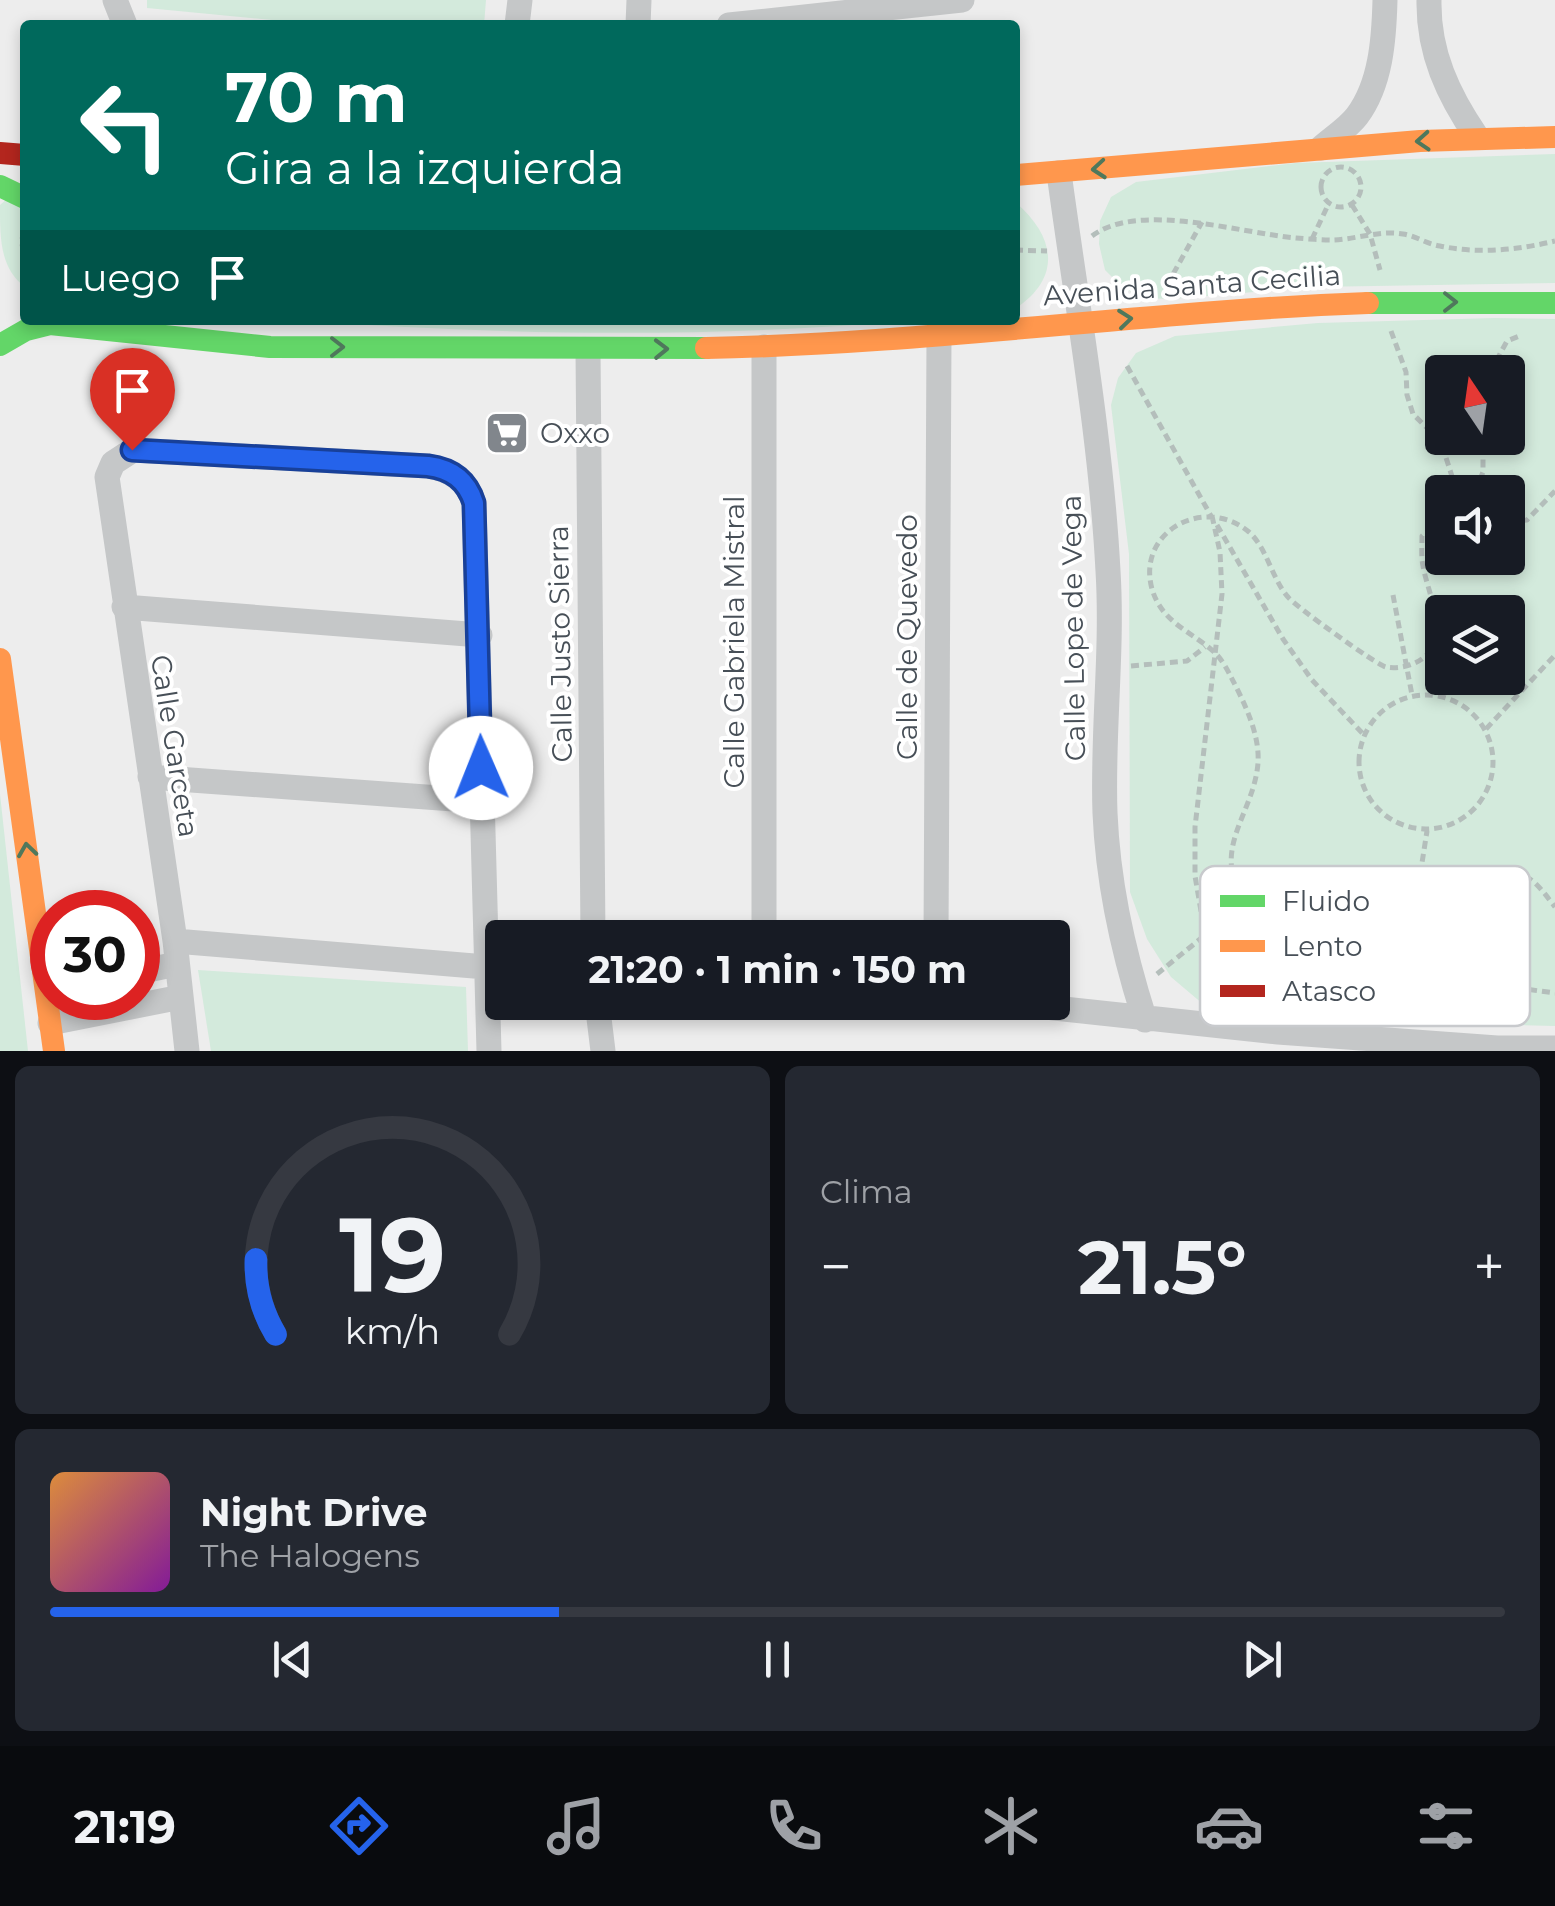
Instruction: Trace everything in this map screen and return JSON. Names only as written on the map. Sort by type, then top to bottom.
[{"type":"street","points":[[776,20],[962,0]]},
{"type":"street","points":[[1321,148],[1356,118],[1371,92],[1381,55],[1385,0]]},
{"type":"street","points":[[1429,0],[1432,46],[1442,78],[1477,137]]},
{"type":"street","points":[[1020,175],[1321,148],[1477,137],[1555,137]]},
{"type":"street","name":"Calle Lope de Vega","points":[[1059,173],[1097,440],[1109,576],[1105,814],[1109,870],[1118,928],[1145,1020]]},
{"type":"street","name":"Avenida Santa Cecilia","points":[[60,325],[270,346],[588,350],[764,347],[939,336],[1248,307],[1555,302]]},
{"type":"street","name":"Avenida Santa Cecilia","points":[[0,345],[26,330],[46,325]]},
{"type":"street","points":[[244,325],[270,346]]},
{"type":"street","name":"Calle de Quevedo","points":[[936,920],[939,336]]},
{"type":"street","name":"Calle Gabriela Mistral","points":[[764,347],[764,920]]},
{"type":"street","name":"Calle Justo Sierra","points":[[588,350],[593,920]]},
{"type":"street","name":"Calle Garceta","points":[[187,1051],[107,476],[113,463],[132,450],[442,468],[462,480],[474,503],[480,636]]},
{"type":"street","points":[[124,607],[480,636],[485,934]]},
{"type":"street","points":[[0,659],[34,890]]},
{"type":"street","points":[[150,778],[481,801]]},
{"type":"street","points":[[160,961],[176,953],[485,967]]},
{"type":"street","points":[[54,1051],[50,1022],[181,997]]},
{"type":"street","points":[[1070,1011],[1200,1025]]},
{"type":"street","points":[[488,1020],[489,1051]]},
{"type":"street","points":[[599,1020],[602,1051]]},
{"type":"street","points":[[1212,1026],[1420,1046],[1555,1048]]},
{"type":"path","points":[[1346,168],[1358,175],[1362,188],[1352,205],[1340,208],[1329,204],[1321,192],[1323,178],[1332,169],[1346,168]]},
{"type":"path","points":[[1312,239],[1329,204]]},
{"type":"path","points":[[1352,205],[1370,234],[1378,259],[1393,342],[1406,372],[1414,414],[1441,442],[1452,475]]},
{"type":"path","points":[[1107,225],[1162,220],[1202,222],[1236,232],[1336,240],[1404,234],[1440,246],[1484,250],[1522,249],[1555,241]]},
{"type":"path","points":[[1153,316],[1202,222]]},
{"type":"path","points":[[1499,355],[1507,341],[1523,335]]},
{"type":"path","points":[[1127,366],[1250,587],[1312,680],[1364,735]]},
{"type":"path","points":[[1525,520],[1555,491]]},
{"type":"path","points":[[1231,866],[1230,850],[1254,786],[1258,760],[1254,734],[1216,653],[1165,615],[1152,588],[1150,563],[1159,542],[1180,524],[1204,514],[1225,518],[1250,533],[1288,598],[1384,667],[1412,666],[1432,648],[1436,624],[1422,563],[1425,533]]},
{"type":"path","points":[[1200,911],[1195,827],[1222,594],[1220,552],[1212,516]]},
{"type":"path","points":[[1393,595],[1412,696]]},
{"type":"path","points":[[1128,666],[1188,660],[1206,646]]},
{"type":"path","points":[[1486,729],[1555,654]]},
{"type":"path","points":[[1412,696],[1454,700],[1472,712],[1486,729],[1493,751],[1493,774],[1486,796],[1471,813],[1452,825],[1428,831],[1406,827],[1386,817],[1370,800],[1361,780],[1358,757],[1364,735],[1383,710],[1412,696]]},
{"type":"path","points":[[1422,866],[1428,831]]},
{"type":"path","points":[[1530,879],[1555,907]]},
{"type":"path","points":[[1134,986],[1166,970],[1200,939]]},
{"type":"path","points":[[1530,990],[1555,993]]},
{"type":"path","points":[[1278,1032],[1279,1026]]},
{"type":"green space","points":[[147,0],[486,0],[484,20],[272,20],[147,8]]},
{"type":"green space","points":[[1555,154],[1555,283],[1314,287],[1144,298],[1123,288],[1105,270],[1099,244],[1100,221],[1111,197],[1136,182],[1296,163]]},
{"type":"green space","points":[[20,187],[20,282],[6,262],[0,205]]},
{"type":"green space","points":[[1020,207],[1039,229],[1048,256],[1041,284],[1020,305]]},
{"type":"green space","points":[[1555,319],[1555,1026],[1530,1025],[1530,866],[1200,866],[1200,1002],[1171,977],[1147,939],[1130,892],[1129,554],[1111,405],[1118,378],[1136,353],[1175,336],[1318,323]]},
{"type":"green space","points":[[378,325],[850,325],[603,333]]},
{"type":"green space","points":[[0,794],[28,1051],[0,1051]]},
{"type":"green space","points":[[198,970],[466,987],[468,1051],[211,1051]]},
{"type":"traffic: fast","points":[[0,186],[20,196]]},
{"type":"traffic: fast","points":[[1368,303],[1555,303]]},
{"type":"traffic: fast","points":[[0,345],[26,330],[46,325]]},
{"type":"traffic: fast","points":[[60,325],[270,347],[706,348]]},
{"type":"traffic: slow","points":[[1020,175],[1420,141],[1555,137]]},
{"type":"traffic: slow","points":[[706,348],[872,340],[1368,303]]},
{"type":"traffic: slow","points":[[0,659],[54,1051]]},
{"type":"traffic: jam","points":[[0,153],[20,155]]},
{"type":"place","name":"Oxxo","points":[[507,433]]},
{"type":"route","points":[[132,450],[428,466],[442,468],[462,480],[474,503],[481,768]]}]
